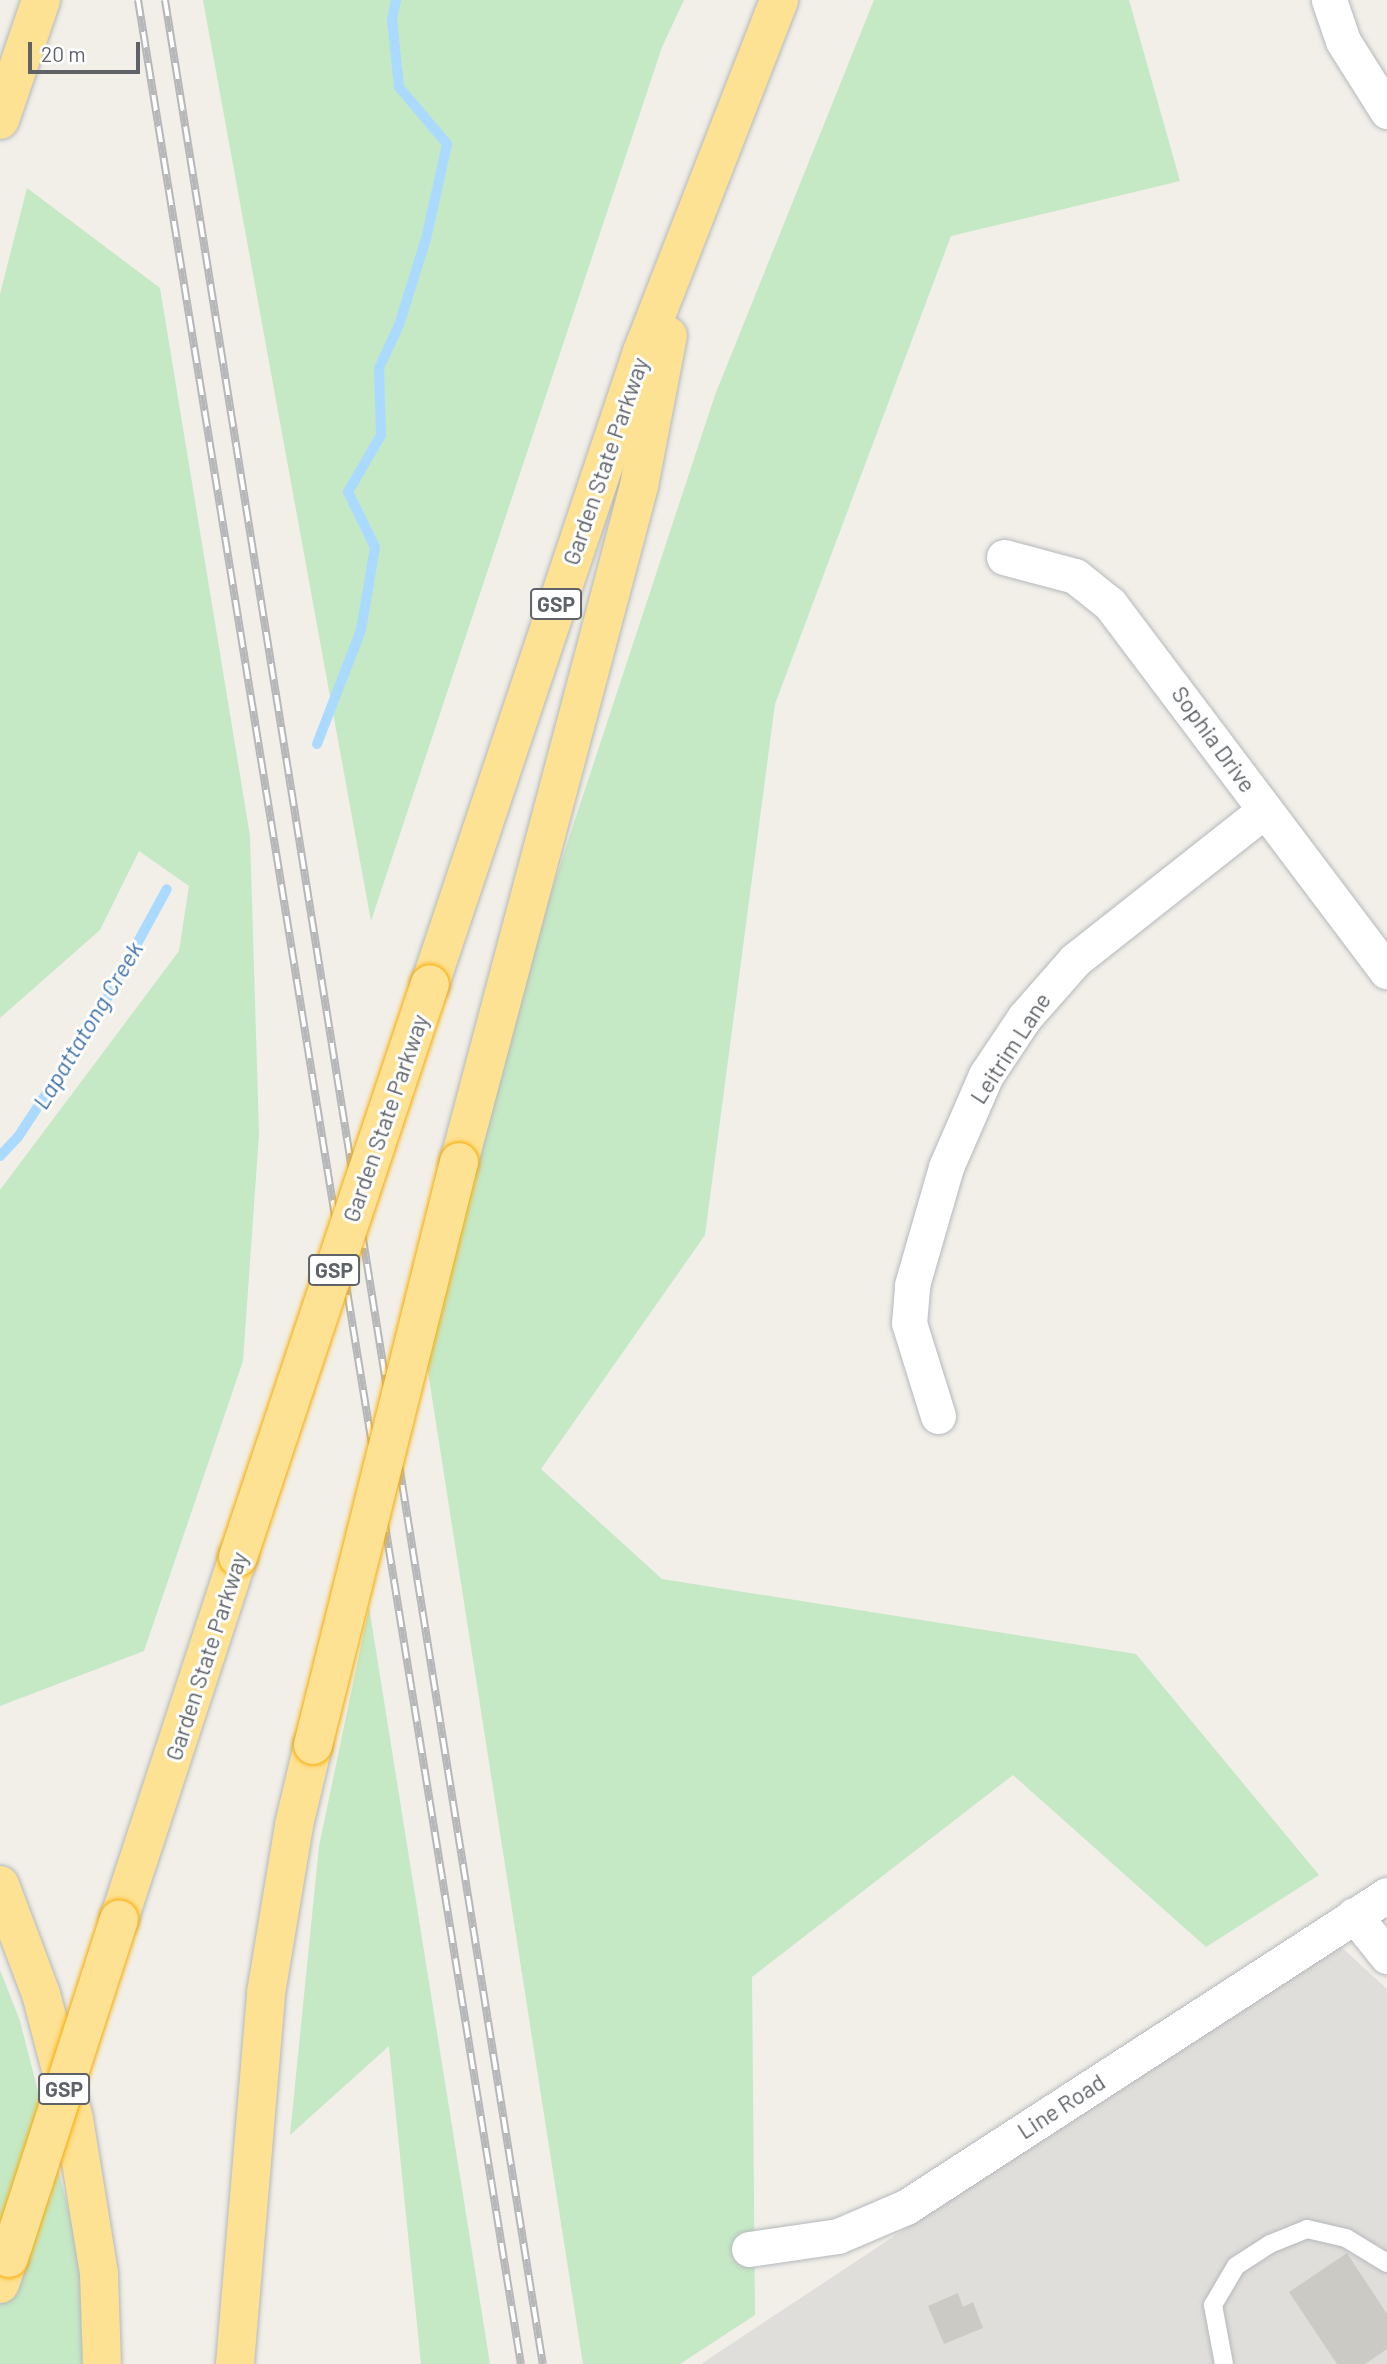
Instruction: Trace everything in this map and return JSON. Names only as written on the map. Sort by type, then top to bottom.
[{"type":"highway","points":[[0,120],[41,0]]},
{"type":"highway","name":"Garden State Parkway","points":[[4,2271],[238,1557],[607,454],[688,227],[779,0]]},
{"type":"highway","points":[[234,2364],[266,1993],[290,1848],[313,1745],[459,1162],[639,486],[688,227]]},
{"type":"highway","points":[[0,1885],[41,1994],[74,2119],[99,2274],[102,2364]]},
{"type":"street","points":[[1329,0],[1343,41],[1387,111]]},
{"type":"street","name":"Sophia Drive","points":[[1003,557],[1074,576],[1110,604],[1387,971]]},
{"type":"street","name":"Leitrim Lane","points":[[938,1416],[909,1324],[912,1284],[946,1167],[986,1075],[1024,1018],[1075,960],[1265,810]]},
{"type":"street","name":"Line Road","points":[[749,2249],[838,2236],[906,2207],[1387,1895]]},
{"type":"street","points":[[1354,1915],[1387,1956]]},
{"type":"lane","points":[[1224,2364],[1213,2305],[1236,2266],[1259,2251],[1307,2229],[1346,2238],[1387,2263]]},
{"type":"shaded area","points":[[1337,1943],[1387,1989],[1387,2364],[701,2364]]},
{"type":"green space","points":[[203,0],[684,0],[662,47],[371,921]]},
{"type":"green space","points":[[874,0],[1129,0],[1180,181],[951,236],[775,704],[705,1235],[541,1469],[662,1579],[1136,1654],[1319,1875],[1206,1947],[1013,1775],[752,1977],[755,2315],[680,2364],[583,2364],[426,1359],[456,1181],[715,395]]},
{"type":"green space","points":[[27,188],[160,288],[250,836],[259,1134],[243,1361],[144,1651],[0,1706],[0,1190],[179,951],[189,886],[139,851],[100,930],[0,1018],[0,294]]},
{"type":"green space","points":[[369,1607],[490,2364],[421,2364],[389,2046],[290,2135],[319,1846]]},
{"type":"green space","points":[[0,1970],[20,2021],[85,2275],[103,2364],[0,2364]]},
{"type":"building","points":[[1347,2253],[1387,2314],[1387,2349],[1365,2364],[1337,2364],[1289,2292]]},
{"type":"building","points":[[958,2293],[963,2307],[973,2302],[983,2328],[944,2344],[928,2306]]},
{"type":"waterway","name":"Lapattatong Creek","points":[[317,744],[361,630],[375,547],[348,492],[381,435],[379,368],[399,325],[426,239],[447,144],[399,87],[392,19],[396,0]]},
{"type":"waterway","name":"Lapattatong Creek","points":[[0,1156],[18,1137],[99,1013],[167,889]]},
{"type":"railway","points":[[138,0],[521,2364]]},
{"type":"railway","points":[[165,0],[543,2364]]}]
